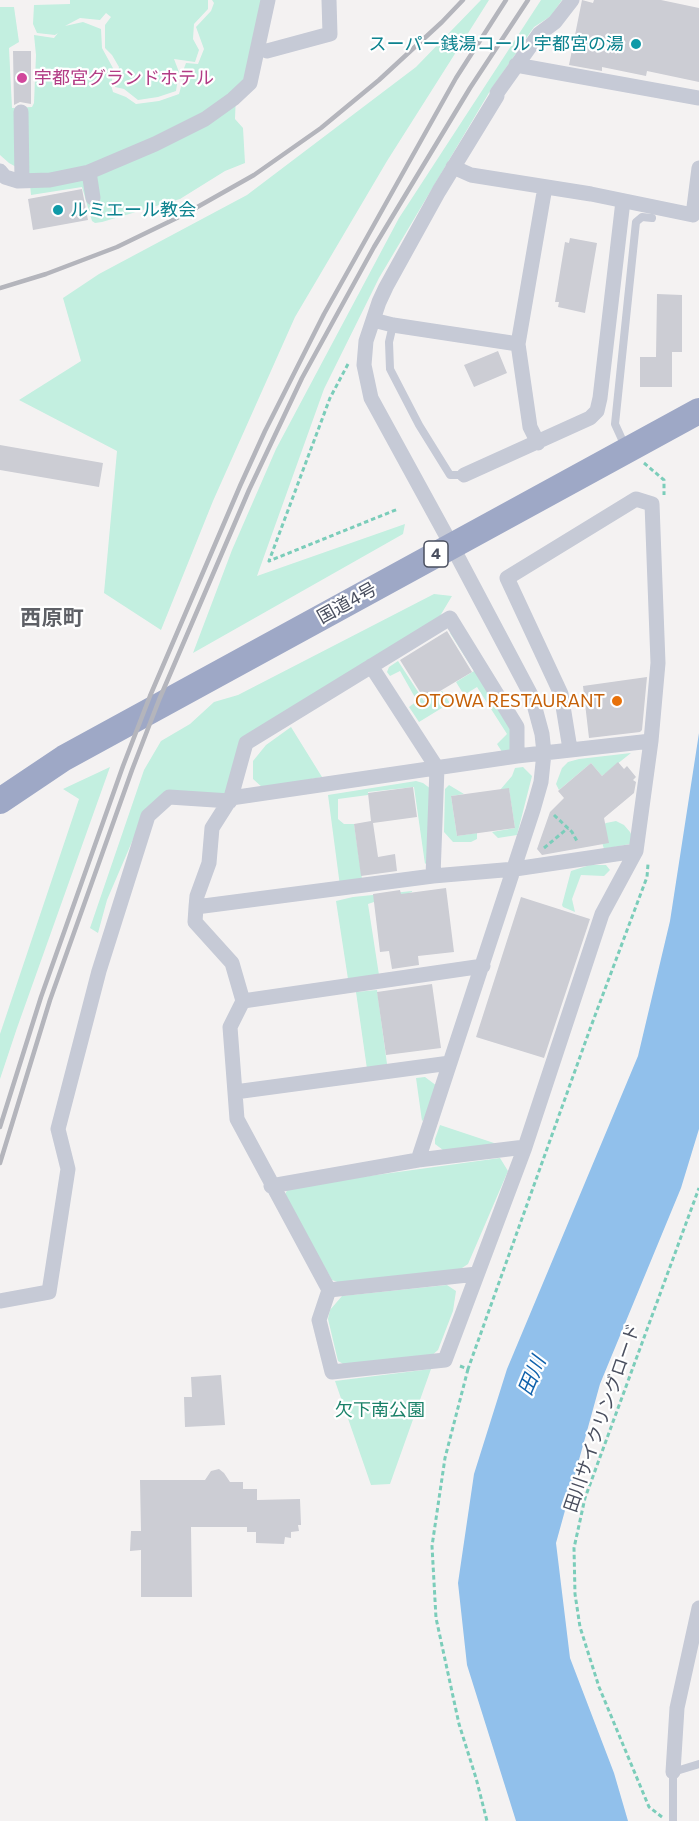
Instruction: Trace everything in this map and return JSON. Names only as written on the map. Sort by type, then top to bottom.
[{"type":"highway","name":"国道4号","points":[[0,801],[64,758],[452,546],[635,456],[690,416]]},
{"type":"street","points":[[0,171],[5,177],[22,181],[50,180],[88,172],[155,144],[205,119],[233,99],[250,83],[268,0]]},
{"type":"street","points":[[267,51],[330,34],[330,0]]},
{"type":"street","points":[[418,1160],[515,869],[540,782],[544,753],[542,734],[532,697],[371,398],[364,365],[366,341],[386,287],[439,190],[497,93],[539,34],[555,22],[572,0]]},
{"type":"street","points":[[516,65],[699,98]]},
{"type":"street","points":[[21,112],[22,181]]},
{"type":"street","points":[[453,167],[471,175],[693,215],[699,168]]},
{"type":"street","points":[[88,172],[93,198]]},
{"type":"street","points":[[538,442],[530,427],[518,344],[545,187]]},
{"type":"street","points":[[464,475],[590,418],[597,411],[623,201]]},
{"type":"street","points":[[373,320],[518,344]]},
{"type":"street","points":[[570,749],[561,694],[507,578],[636,500],[652,504],[658,663],[651,741],[636,851],[602,914],[525,1147],[445,1360],[332,1372],[319,1320],[329,1290],[271,1186],[237,1119],[230,1027],[243,1001],[232,963],[195,922],[197,896],[208,863],[212,828],[231,798],[516,756],[651,741]]},
{"type":"street","points":[[230,801],[246,743],[450,618],[517,727],[516,756]]},
{"type":"street","points":[[371,666],[436,768],[433,876]]},
{"type":"street","points":[[0,1301],[49,1292],[68,1169],[58,1129],[99,971],[148,816],[169,797],[230,801]]},
{"type":"street","points":[[196,908],[433,876],[515,869],[636,851]]},
{"type":"street","points":[[243,1001],[483,966]]},
{"type":"street","points":[[235,1092],[450,1063]]},
{"type":"street","points":[[271,1186],[418,1160],[525,1147]]},
{"type":"street","points":[[329,1290],[477,1274]]},
{"type":"street","points":[[673,1772],[677,1708],[699,1608]]},
{"type":"lane","points":[[635,456],[615,424],[636,222],[642,217],[652,218]]},
{"type":"lane","points":[[393,325],[389,342],[390,369],[419,425],[450,475],[464,475]]},
{"type":"lane","points":[[604,365],[621,367]]},
{"type":"lane","points":[[673,1821],[673,1772],[699,1764]]},
{"type":"path","points":[[349,363],[330,398],[269,561],[398,509]]},
{"type":"path","points":[[635,456],[664,480]]},
{"type":"path","points":[[554,815],[576,837],[578,843]]},
{"type":"path","points":[[539,852],[568,828]]},
{"type":"path","name":"田川サイクリングロード","points":[[668,1821],[649,1807],[599,1687],[580,1627],[575,1594],[574,1548],[585,1498],[699,1188]]},
{"type":"path","points":[[468,1369],[445,1458],[432,1546],[436,1618],[459,1724],[487,1821]]},
{"type":"green space","points":[[70,0],[208,0],[208,9],[194,24],[193,39],[199,50],[195,62],[174,59],[179,72],[176,91],[158,97],[138,100],[124,89],[115,87],[119,67],[105,48],[105,25],[111,17],[106,13],[100,20],[80,18],[65,26],[83,22],[101,29],[102,48],[114,70],[111,85],[113,92],[136,104],[159,101],[179,94],[186,63],[198,64],[204,49],[196,27],[211,11],[214,3],[212,0],[262,0],[246,76],[236,93],[235,119],[243,128],[245,163],[225,171],[180,199],[102,222],[92,221],[82,187],[31,195],[29,174],[0,155],[0,7],[14,7],[19,42],[9,48],[12,108],[32,107],[36,55],[34,35],[54,38],[58,33],[55,35],[37,33],[33,24],[34,5],[70,4]]},
{"type":"green space","points":[[481,0],[489,0],[387,161],[295,317],[213,501],[161,630],[104,593],[117,451],[19,400],[81,361],[63,298],[99,274],[247,195],[416,67]]},
{"type":"green space","points":[[541,0],[562,0],[551,16],[534,27],[490,91],[379,278],[324,389],[257,576],[405,524],[403,534],[193,653],[232,550],[276,449],[399,218]]},
{"type":"green space","points":[[434,594],[452,596],[440,616],[240,742],[225,794],[146,809],[107,900],[98,933],[90,928],[144,770],[161,741],[190,724],[214,702],[238,695]]},
{"type":"green space","points":[[450,633],[454,633],[508,718],[514,743],[507,754],[504,755],[497,744],[507,734],[477,687],[464,695],[456,682],[474,671]]},
{"type":"green space","points":[[398,661],[424,701],[442,691],[450,703],[419,722],[409,707],[417,701],[400,671],[390,676],[387,672],[389,667]]},
{"type":"green space","points":[[291,727],[322,777],[263,788],[253,779],[253,761],[266,745]]},
{"type":"green space","points":[[631,753],[602,776],[591,763],[559,790],[556,784],[562,768],[568,762]]},
{"type":"green space","points":[[110,767],[0,1079],[0,1034],[79,799],[63,789]]},
{"type":"green space","points":[[523,767],[532,776],[517,835],[498,838],[492,832],[515,828],[509,789],[500,790],[512,776],[515,768]]},
{"type":"green space","points":[[416,781],[431,789],[428,861],[425,864],[414,787],[368,792],[368,795],[338,799],[338,819],[344,824],[354,824],[362,879],[340,886],[328,795]]},
{"type":"green space","points":[[449,785],[464,794],[451,796],[457,836],[477,833],[477,839],[471,842],[453,842],[444,832],[445,789]]},
{"type":"green space","points":[[616,821],[624,825],[633,838],[630,844],[604,849],[599,832],[600,827]]},
{"type":"green space","points":[[590,865],[606,865],[610,870],[604,876],[581,875],[572,899],[575,912],[563,907],[571,871]]},
{"type":"green space","points":[[412,891],[409,893],[410,898],[368,904],[379,975],[348,979],[336,901]]},
{"type":"green space","points":[[377,990],[387,1064],[367,1069],[356,992]]},
{"type":"green space","points":[[425,1077],[437,1086],[427,1116],[422,1121],[416,1078]]},
{"type":"green space","points":[[440,1125],[497,1144],[443,1150],[435,1144]]},
{"type":"green space","points":[[500,1158],[508,1171],[468,1264],[459,1270],[340,1283],[332,1280],[284,1196],[289,1187]]},
{"type":"green space","points":[[447,1285],[456,1291],[453,1311],[438,1350],[430,1357],[347,1366],[338,1361],[328,1319],[330,1310],[342,1296]]},
{"type":"green space","name":"欠下南公園","points":[[431,1369],[390,1484],[371,1485],[335,1381]]},
{"type":"water","name":"田川","points":[[699,733],[699,1129],[681,1188],[600,1384],[556,1543],[570,1658],[614,1773],[628,1821],[516,1821],[467,1665],[458,1583],[474,1474],[507,1369],[638,1056],[670,921]]},
{"type":"building","name":"スーパー銭湯コール 宇都宮の湯","points":[[582,0],[593,3],[594,0],[661,0],[699,8],[699,82],[647,71],[646,76],[602,67],[602,71],[569,65]]},
{"type":"building","name":"宇都宮グランドホテル","points":[[13,51],[31,51],[31,104],[20,102],[14,105]]},
{"type":"building","name":"ルミエール教会","points":[[82,189],[88,220],[33,230],[28,199]]},
{"type":"building","points":[[570,238],[597,243],[585,313],[558,307],[559,302],[555,302],[565,242],[569,243]]},
{"type":"building","points":[[657,294],[682,295],[682,352],[672,352],[672,387],[640,387],[640,357],[656,357]]},
{"type":"building","points":[[498,351],[507,373],[474,387],[464,365]]},
{"type":"building","points":[[0,445],[103,463],[99,487],[0,470]]},
{"type":"building","points":[[447,631],[472,672],[425,700],[400,660]]},
{"type":"building","name":"OTOWA RESTAURANT","points":[[647,677],[642,730],[589,738],[583,686]]},
{"type":"building","points":[[618,762],[624,769],[627,766],[636,777],[633,780],[636,782],[634,793],[604,818],[609,843],[542,855],[537,849],[550,812],[564,798],[558,791],[591,763],[602,776]]},
{"type":"building","points":[[413,787],[417,817],[373,823],[378,857],[395,854],[397,871],[361,876],[354,824],[371,821],[368,793]]},
{"type":"building","points":[[509,788],[515,828],[457,836],[451,796]]},
{"type":"building","points":[[446,888],[454,952],[418,956],[419,965],[392,969],[389,951],[380,952],[373,894],[400,890],[401,894]]},
{"type":"building","points":[[521,897],[590,919],[544,1058],[476,1037]]},
{"type":"building","points":[[432,984],[441,1048],[386,1055],[377,992]]},
{"type":"building","points":[[221,1375],[225,1425],[185,1427],[184,1397],[192,1397],[191,1377]]},
{"type":"building","points":[[219,1469],[230,1482],[243,1482],[243,1489],[257,1489],[257,1500],[300,1499],[301,1525],[298,1525],[299,1531],[291,1532],[291,1538],[285,1537],[284,1544],[256,1543],[256,1532],[247,1532],[247,1527],[191,1527],[192,1597],[141,1597],[141,1550],[130,1551],[131,1531],[141,1531],[140,1480],[205,1480],[211,1471]]},
{"type":"railway","points":[[0,288],[46,274],[117,247],[185,214],[254,175],[321,128],[379,80],[463,0]]},
{"type":"railway","points":[[0,1127],[41,997],[123,766],[150,696],[240,486],[324,314],[456,78],[506,0]]},
{"type":"railway","points":[[0,1163],[50,1000],[132,770],[159,700],[249,490],[302,378],[374,247],[470,88],[528,0]]},
{"type":"place","name":"スーパー銭湯コール 宇都宮の湯","points":[[636,44]]},
{"type":"place","name":"宇都宮グランドホテル","points":[[22,78]]},
{"type":"place","name":"ルミエール教会","points":[[58,210]]},
{"type":"place","name":"OTOWA RESTAURANT","points":[[617,701]]},
{"type":"district","name":"西原町","points":[[52,618]]}]
